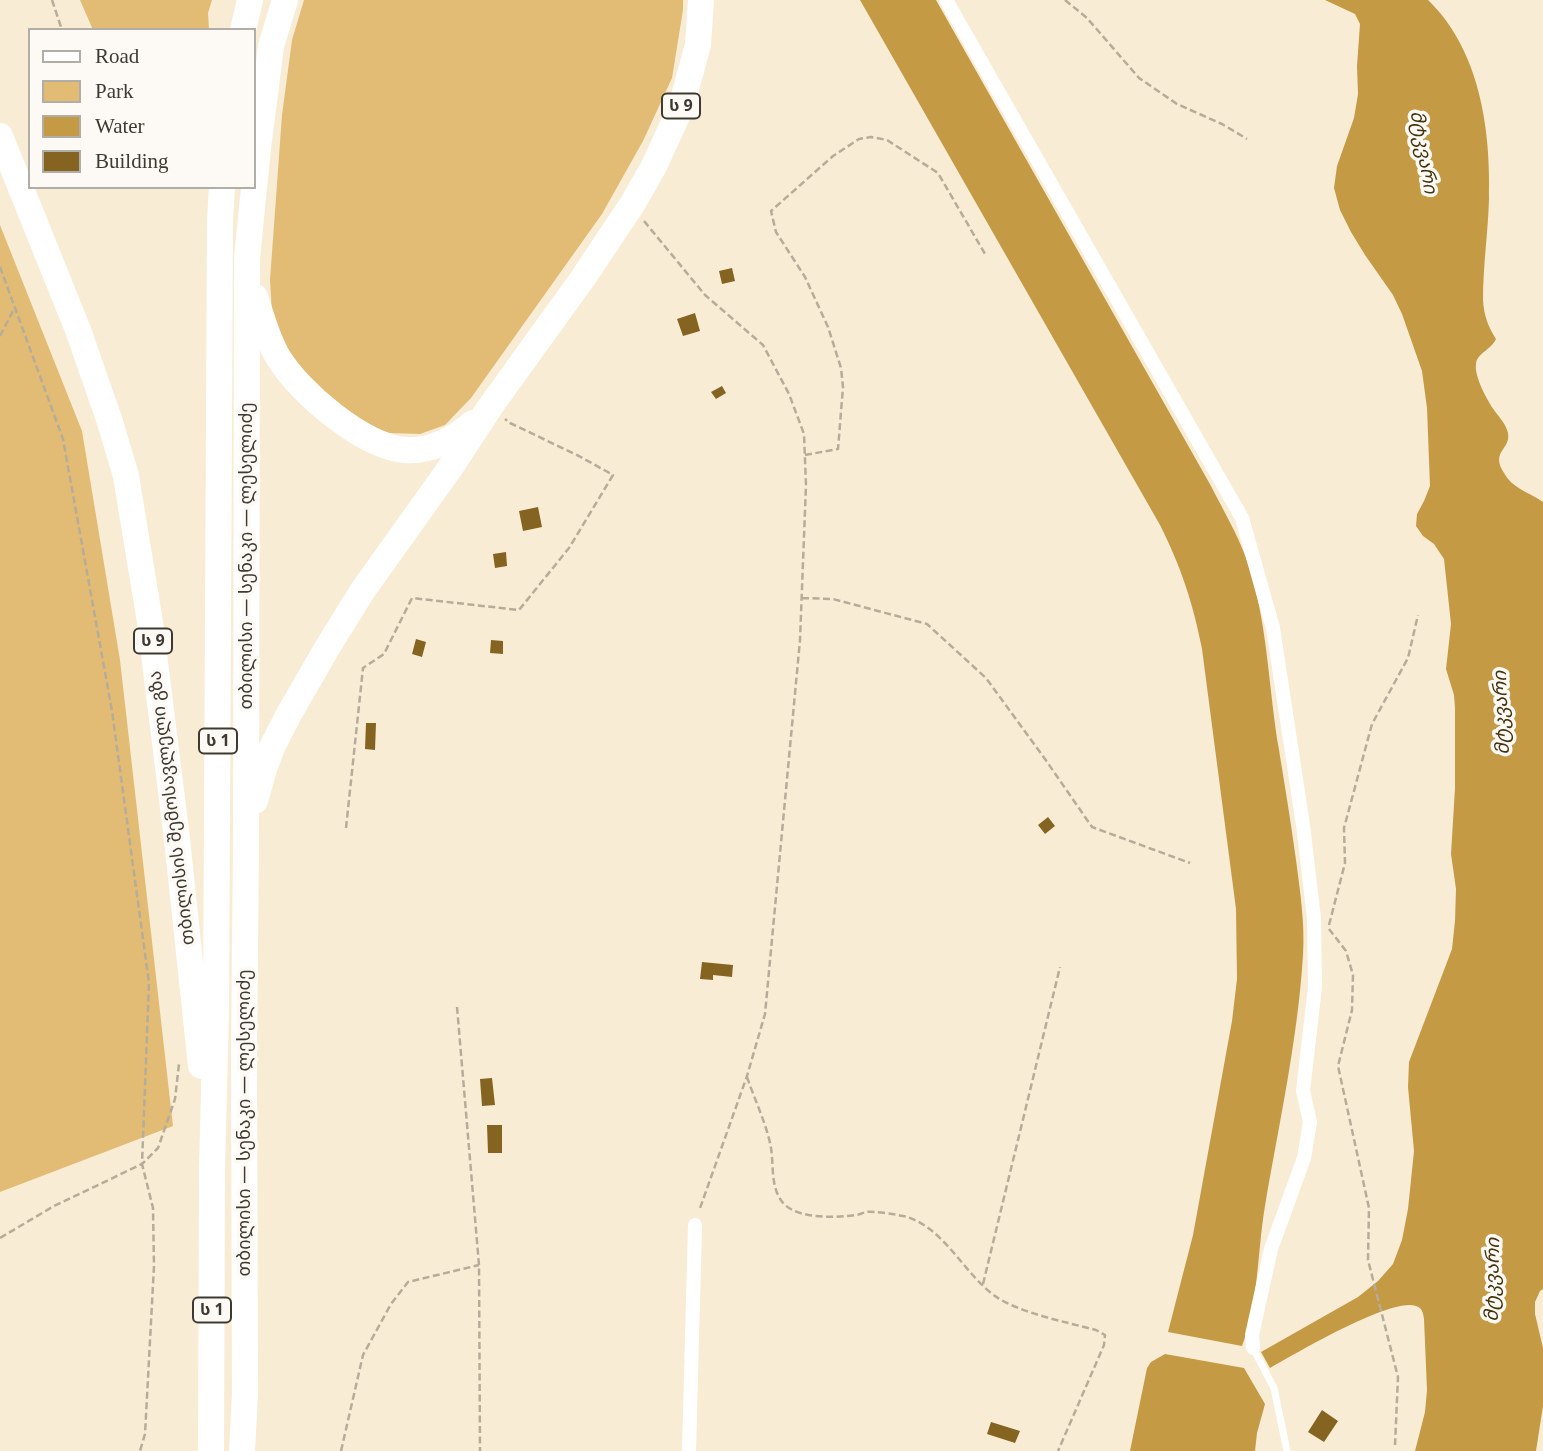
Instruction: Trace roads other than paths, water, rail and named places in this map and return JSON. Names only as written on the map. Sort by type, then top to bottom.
[{"type":"highway","points":[[243,28],[250,0]]},
{"type":"highway","name":"თბილისი — სენაკი — ლესელიძე","points":[[256,168],[271,46],[285,0]]},
{"type":"highway","name":"ს 9","points":[[247,848],[264,769],[289,714],[327,648],[363,590],[583,278],[654,166],[681,107],[698,45],[701,0]]},
{"type":"highway","name":"თბილისის შემოსავლელი გზა","points":[[0,136],[78,330],[126,476],[154,649],[212,1168]]},
{"type":"highway","name":"თბილისი — სენაკი — ლესელიძე","points":[[211,1451],[222,189]]},
{"type":"highway","name":"თბილისი — სენაკი — ლესელიძე","points":[[242,1451],[245,1394],[247,258],[254,189]]},
{"type":"highway","points":[[247,276],[276,354],[285,368],[312,397],[358,432],[388,446],[418,450],[449,440],[488,410]]},
{"type":"street","points":[[946,0],[1242,518],[1273,628],[1303,825],[1314,918],[1315,986],[1303,1091],[1310,1122],[1304,1158],[1271,1249],[1252,1335],[1253,1348]]},
{"type":"street","points":[[689,1451],[695,1225]]},
{"type":"lane","points":[[1253,1348],[1274,1388],[1287,1451]]},
{"type":"water","points":[[860,0],[936,0],[1211,486],[1246,558],[1253,581],[1263,629],[1296,860],[1303,943],[1301,986],[1265,1206],[1255,1295],[1242,1346],[1168,1332],[1193,1235],[1232,1021],[1237,979],[1236,909],[1202,649],[1195,616],[1180,571],[1160,525]]},
{"type":"water","name":"მტკვარი","points":[[1325,0],[1428,0],[1446,20],[1471,67],[1479,92],[1488,146],[1489,199],[1483,300],[1487,321],[1496,339],[1477,360],[1476,369],[1491,406],[1508,433],[1507,443],[1500,455],[1500,466],[1512,483],[1543,502],[1543,1289],[1535,1302],[1535,1314],[1543,1348],[1543,1406],[1536,1451],[1415,1451],[1425,1412],[1427,1390],[1424,1319],[1421,1310],[1416,1306],[1386,1310],[1365,1318],[1270,1368],[1261,1352],[1358,1297],[1393,1264],[1402,1240],[1408,1209],[1414,1151],[1408,1087],[1409,1062],[1452,949],[1455,921],[1456,889],[1451,854],[1455,788],[1455,708],[1446,669],[1451,624],[1444,559],[1416,526],[1417,514],[1430,486],[1427,408],[1422,371],[1393,295],[1351,232],[1340,210],[1334,188],[1337,166],[1354,118],[1358,94],[1360,24],[1355,14]]},
{"type":"water","points":[[1165,1354],[1244,1368],[1265,1404],[1255,1451],[1130,1451],[1147,1368],[1151,1362]]}]
